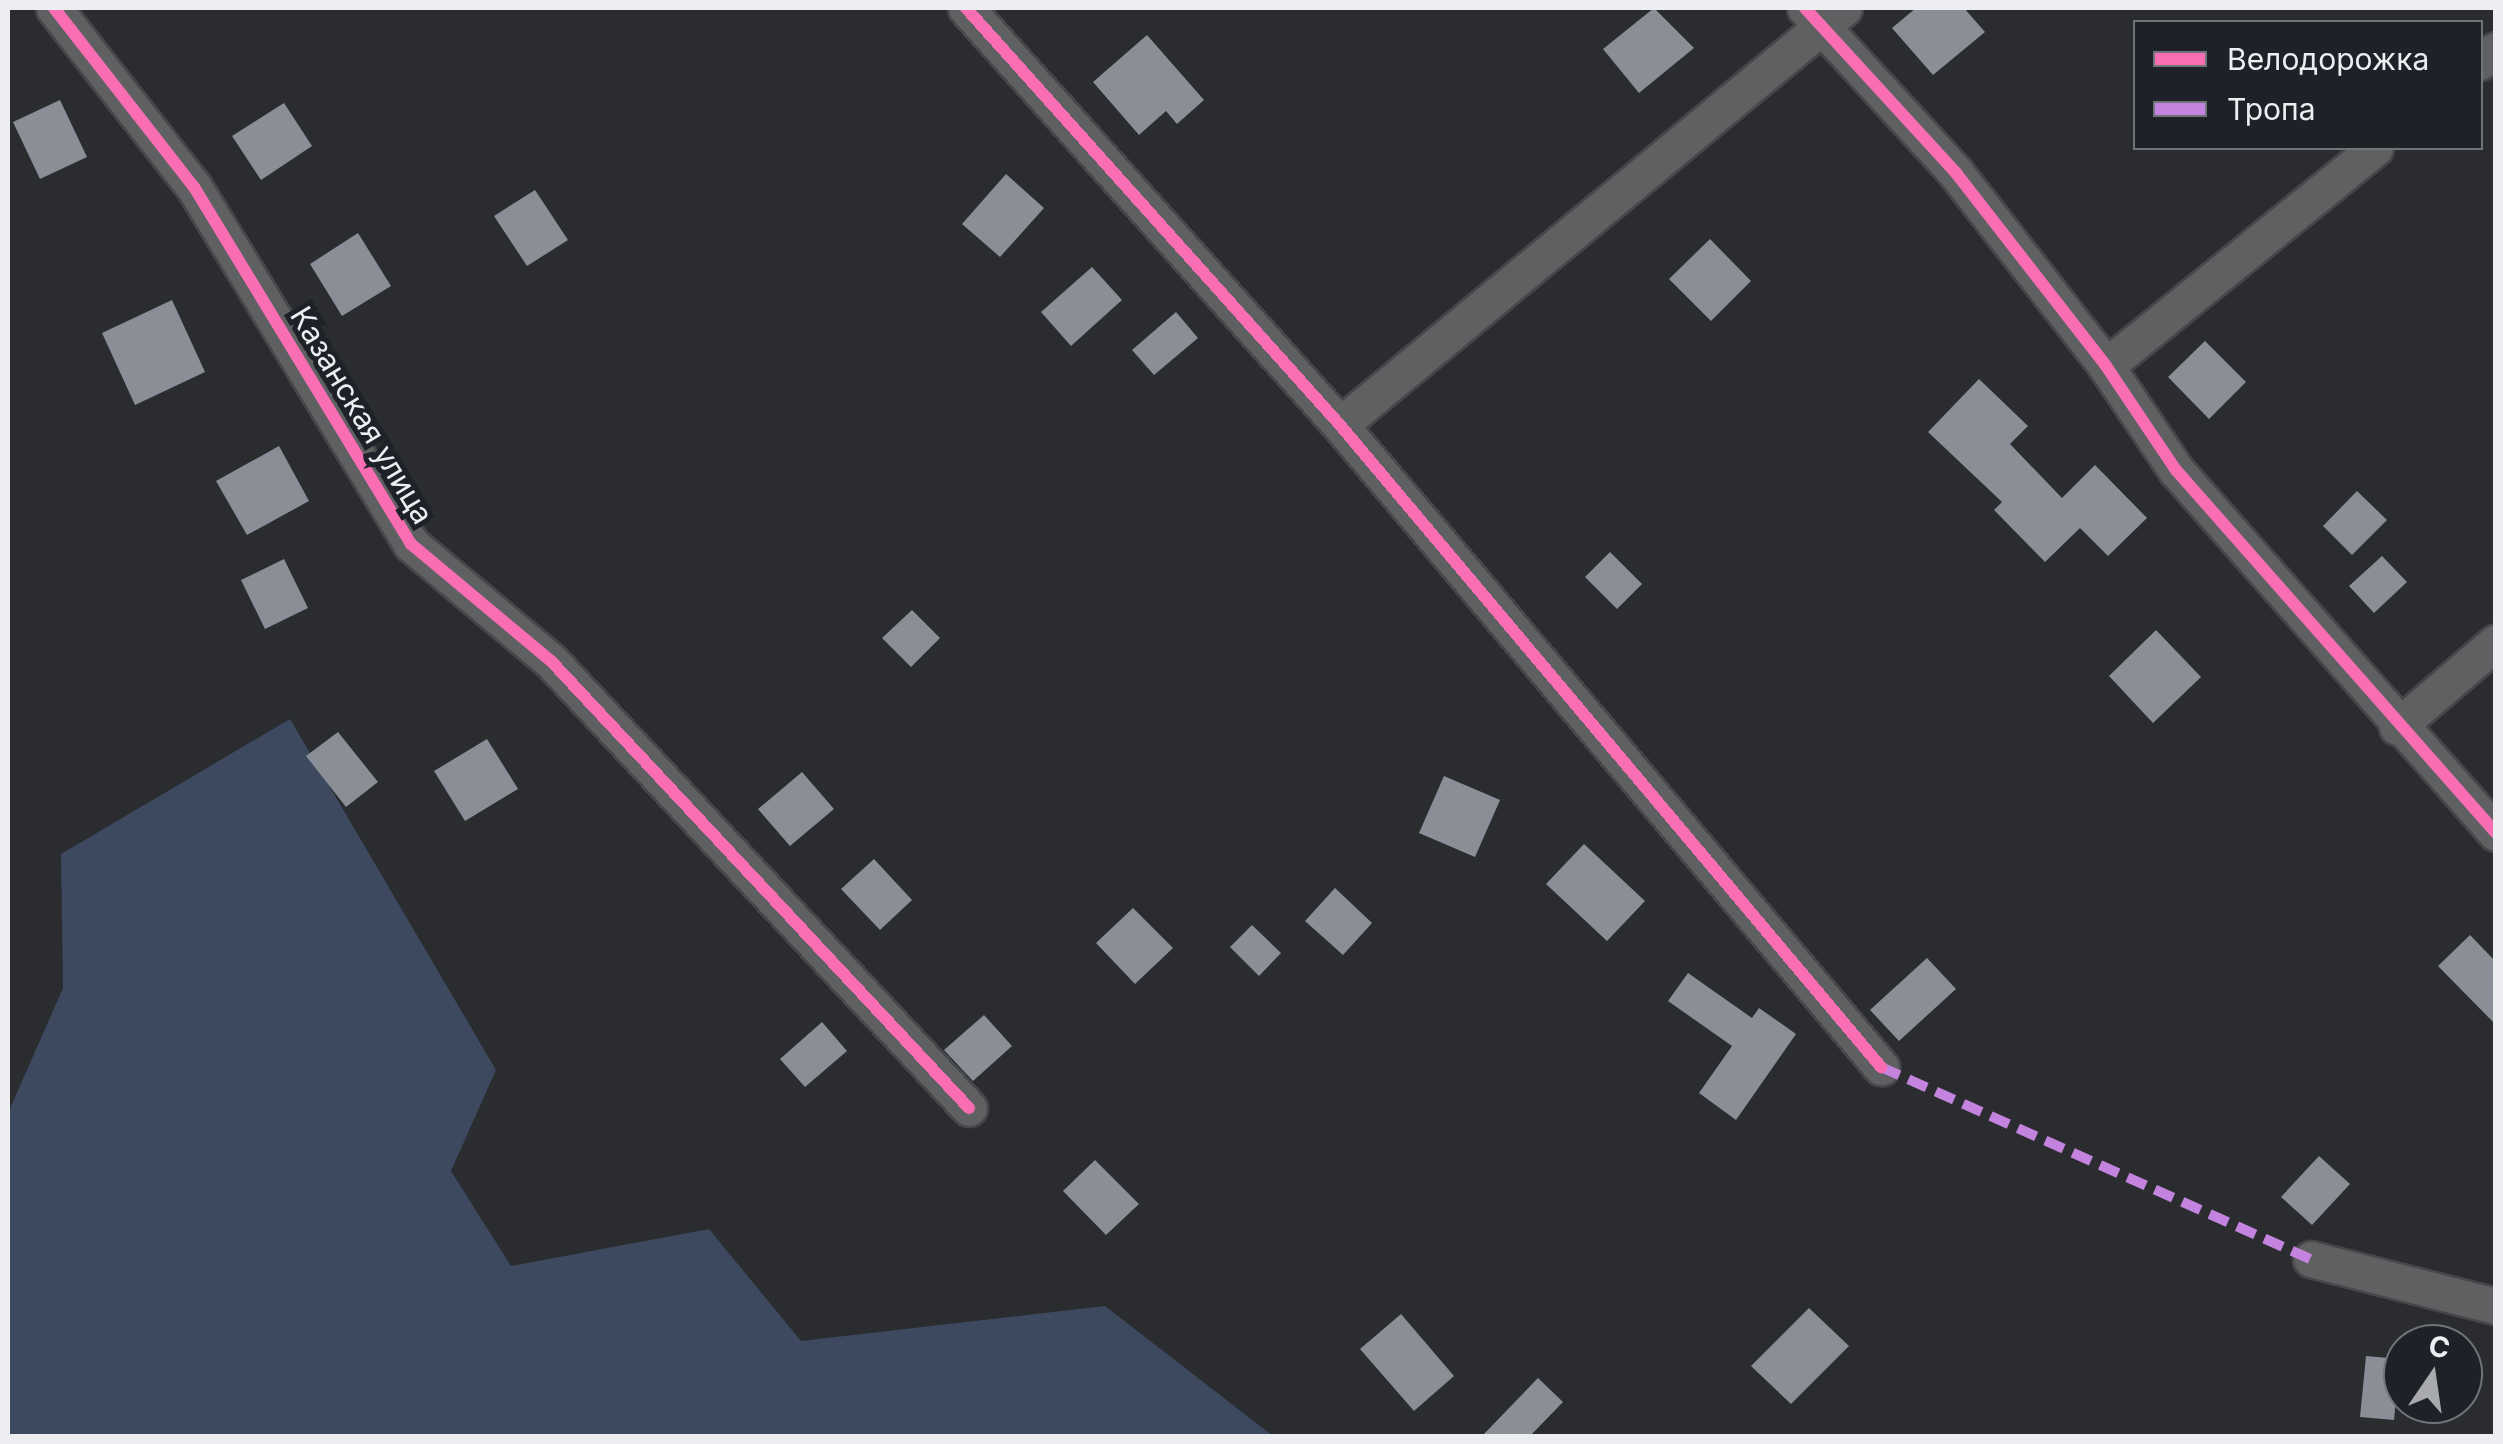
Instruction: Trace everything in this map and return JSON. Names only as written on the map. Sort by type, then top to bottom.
[{"type":"street","name":"Казанская улица","points":[[54,8],[194,187],[411,544],[551,661],[968,1108]]},
{"type":"street","points":[[966,8],[1340,424],[1881,1067]]},
{"type":"street","points":[[1340,424],[1824,13],[1956,173],[2106,366],[2176,470],[2397,727],[2496,832]]},
{"type":"street","points":[[2106,366],[2373,150]]},
{"type":"street","points":[[2397,727],[2496,642]]},
{"type":"street","points":[[2311,1259],[2496,1306]]},
{"type":"shaded area","points":[[290,719],[496,1070],[451,1171],[511,1266],[709,1229],[801,1341],[1105,1306],[1273,1436],[8,1436],[8,1113],[63,988],[61,854]]},
{"type":"building","points":[[1654,8],[1694,48],[1639,93],[1603,49]]},
{"type":"building","points":[[1916,8],[1964,8],[1985,32],[1933,75],[1892,28]]},
{"type":"building","points":[[1147,35],[1204,100],[1177,124],[1166,111],[1139,135],[1093,82]]},
{"type":"building","points":[[60,100],[87,157],[40,179],[13,122]]},
{"type":"building","points":[[284,103],[312,146],[261,180],[232,136]]},
{"type":"building","points":[[1006,174],[1044,208],[1000,257],[962,224]]},
{"type":"building","points":[[535,190],[568,240],[527,266],[494,216]]},
{"type":"building","points":[[358,233],[391,286],[342,316],[310,264]]},
{"type":"building","points":[[1710,239],[1751,281],[1711,321],[1669,279]]},
{"type":"building","points":[[1092,267],[1122,300],[1071,346],[1041,312]]},
{"type":"building","points":[[172,300],[205,372],[135,405],[102,333]]},
{"type":"building","points":[[1176,312],[1198,338],[1154,375],[1132,350]]},
{"type":"building","points":[[2205,341],[2246,382],[2209,419],[2168,377]]},
{"type":"building","points":[[1979,379],[2028,426],[2010,444],[2062,498],[2095,465],[2147,518],[2108,556],[2080,528],[2045,562],[1994,510],[2002,502],[1928,432]]},
{"type":"building","points":[[279,446],[309,501],[247,535],[216,481]]},
{"type":"building","points":[[2357,491],[2387,520],[2352,555],[2323,526]]},
{"type":"building","points":[[1610,552],[1642,584],[1617,609],[1585,577]]},
{"type":"building","points":[[2382,556],[2407,582],[2374,613],[2349,586]]},
{"type":"building","points":[[284,559],[308,608],[265,629],[241,580]]},
{"type":"building","points":[[912,610],[940,638],[911,667],[882,638]]},
{"type":"building","points":[[2156,630],[2201,677],[2153,723],[2109,676]]},
{"type":"building","points":[[338,732],[378,782],[346,807],[306,756]]},
{"type":"building","points":[[487,739],[518,789],[465,821],[434,771]]},
{"type":"building","points":[[802,772],[834,809],[790,846],[758,809]]},
{"type":"building","points":[[1444,776],[1500,800],[1475,857],[1419,833]]},
{"type":"building","points":[[1584,844],[1645,901],[1607,941],[1546,884]]},
{"type":"building","points":[[874,859],[912,900],[880,930],[841,889]]},
{"type":"building","points":[[1335,888],[1372,923],[1343,955],[1305,921]]},
{"type":"building","points":[[1133,908],[1173,948],[1135,984],[1096,943]]},
{"type":"building","points":[[1252,925],[1281,953],[1259,976],[1230,947]]},
{"type":"building","points":[[2470,935],[2496,962],[2496,1025],[2438,966]]},
{"type":"building","points":[[1927,958],[1956,989],[1899,1041],[1870,1010]]},
{"type":"building","points":[[1688,973],[1752,1018],[1759,1008],[1796,1034],[1736,1120],[1699,1093],[1732,1046],[1668,1001]]},
{"type":"building","points":[[984,1015],[1012,1046],[973,1081],[944,1050]]},
{"type":"building","points":[[822,1022],[847,1051],[805,1087],[780,1059]]},
{"type":"building","points":[[2319,1156],[2350,1184],[2312,1225],[2281,1197]]},
{"type":"building","points":[[1095,1160],[1139,1204],[1106,1235],[1063,1191]]},
{"type":"building","points":[[1809,1308],[1849,1346],[1791,1404],[1751,1366]]},
{"type":"building","points":[[1401,1314],[1454,1376],[1414,1411],[1360,1349]]},
{"type":"building","points":[[2366,1356],[2383,1358],[2383,1419],[2360,1417]]},
{"type":"building","points":[[1538,1378],[1563,1402],[1530,1436],[1482,1436]]},
{"type":"marked path","points":[[1881,1067],[2311,1259]]},
{"type":"cycle path","points":[[54,8],[194,187],[411,544],[551,661],[969,1108]]},
{"type":"cycle path","points":[[966,8],[1340,425],[1881,1067]]},
{"type":"cycle path","points":[[1805,8],[1956,173],[2106,366],[2176,470],[2496,833]]}]
